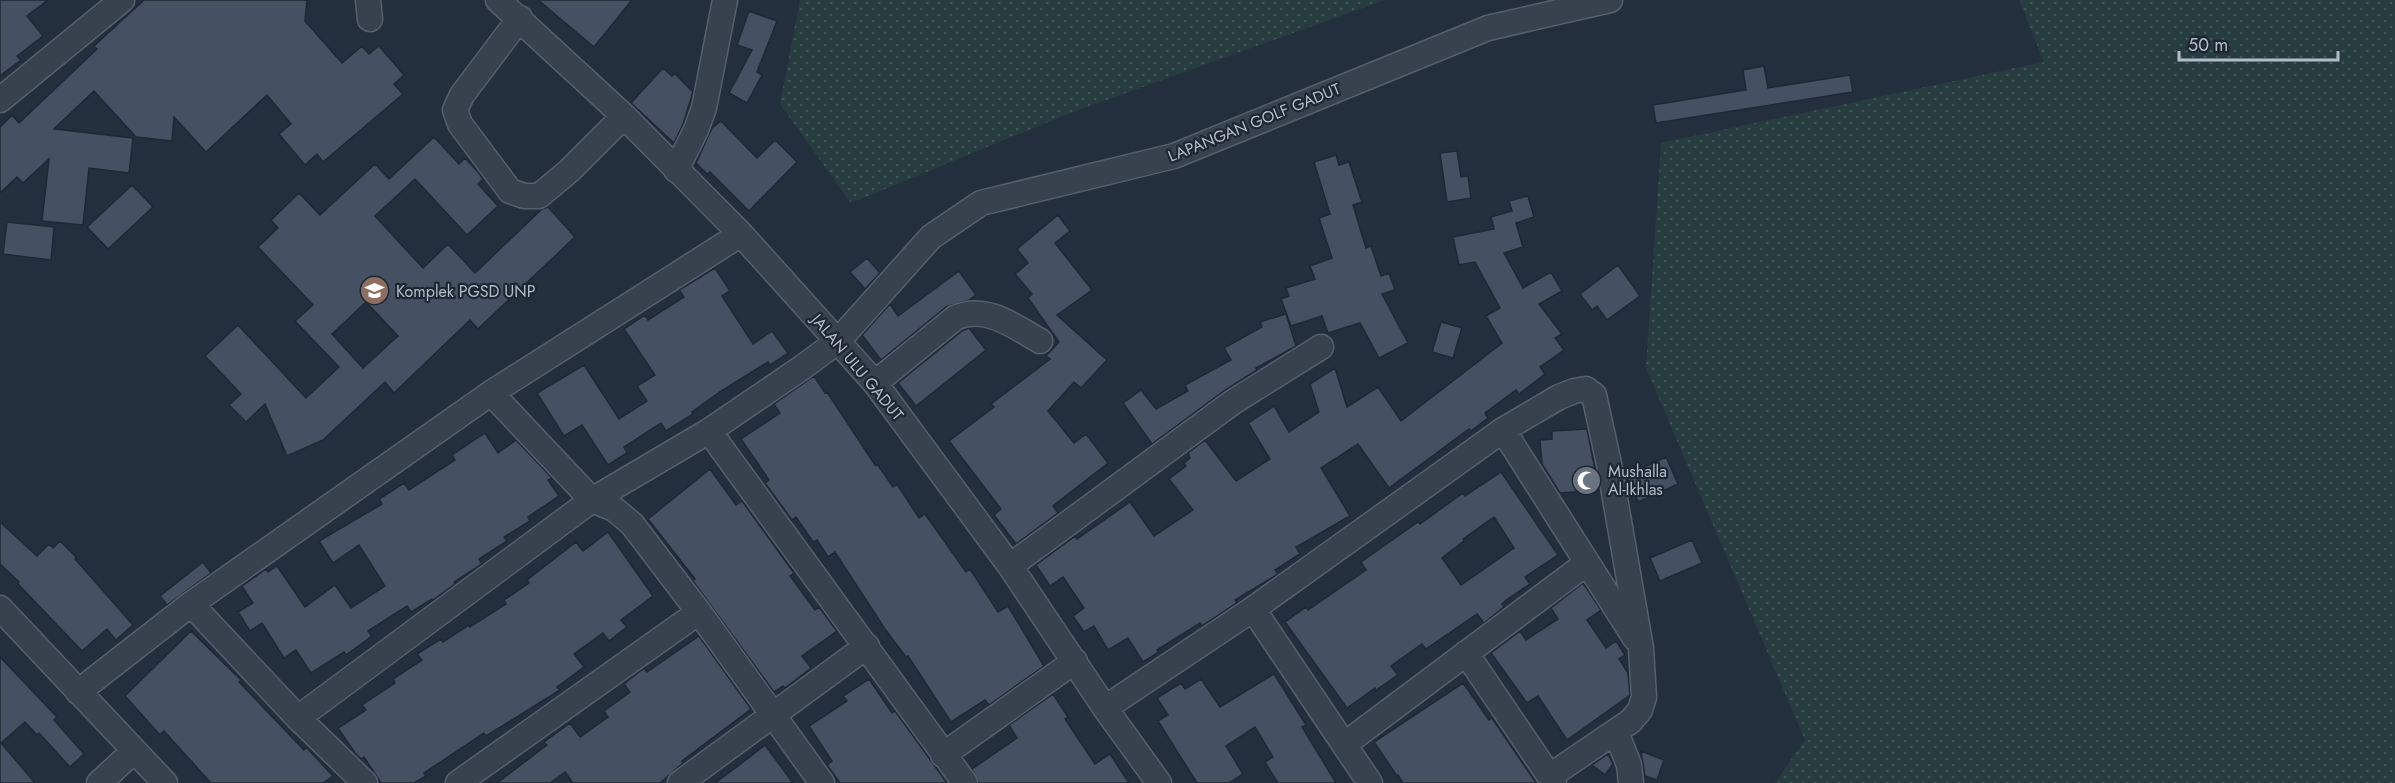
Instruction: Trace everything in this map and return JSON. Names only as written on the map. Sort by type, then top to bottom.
[{"type":"street","points":[[0,100],[122,0]]},
{"type":"street","name":"JALAN ULU GADUT","points":[[498,0],[624,116],[741,234],[875,383],[1010,566],[1105,708],[1159,783]]},
{"type":"street","points":[[676,170],[704,108],[725,0]]},
{"type":"street","name":"LAPANGAN GOLF GADUT","points":[[298,718],[592,500],[709,431],[804,367],[838,341],[932,237],[981,203],[1174,156],[1488,28],[1610,0]]},
{"type":"street","points":[[520,18],[462,95],[456,110],[460,124],[510,191],[524,196],[539,196],[569,171],[624,116]]},
{"type":"street","points":[[78,692],[191,604],[491,393],[741,234]]},
{"type":"street","points":[[875,383],[955,318],[965,313],[992,316],[1040,341]]},
{"type":"street","points":[[1010,566],[1233,402],[1321,347]]},
{"type":"street","points":[[1105,708],[1253,609],[1503,430],[1574,391],[1586,389],[1594,395],[1609,464],[1641,648],[1644,697],[1640,710],[1631,721],[1552,780],[1466,653]]},
{"type":"street","points":[[491,393],[592,500],[614,509],[632,524],[699,612],[822,783]]},
{"type":"street","points":[[1503,430],[1641,648]]},
{"type":"street","points":[[709,431],[965,783]]},
{"type":"street","points":[[1344,744],[1587,563]]},
{"type":"street","points":[[191,604],[298,718],[366,783]]},
{"type":"street","points":[[0,609],[165,783]]},
{"type":"street","points":[[1253,609],[1370,783]]},
{"type":"street","points":[[458,783],[699,612]]},
{"type":"street","points":[[680,783],[867,646]]},
{"type":"street","points":[[943,755],[1075,661]]},
{"type":"street","points":[[1616,732],[1629,765],[1631,783]]},
{"type":"street","points":[[99,783],[134,751]]},
{"type":"green space","points":[[800,0],[1385,0],[1070,113],[851,203],[780,104]]},
{"type":"green space","points":[[2019,0],[2395,0],[2395,783],[1775,783],[1805,740],[1646,368],[1661,143],[2044,62]]},
{"type":"building","points":[[0,0],[48,0],[27,16],[43,36],[17,56],[21,60],[0,76]]},
{"type":"building","points":[[144,0],[307,0],[305,21],[342,63],[362,46],[369,54],[379,46],[404,75],[394,84],[403,94],[323,162],[317,154],[305,165],[279,134],[291,124],[267,95],[206,152],[174,117],[172,141],[136,137],[94,91],[54,129],[133,138],[129,173],[89,168],[83,225],[42,221],[49,159],[23,183],[17,177],[0,193],[0,127],[12,115],[19,123],[97,49],[94,46]]},
{"type":"building","points":[[538,0],[632,0],[594,47]]},
{"type":"building","points":[[749,11],[777,21],[757,72],[762,75],[747,103],[729,93],[752,50],[737,45]]},
{"type":"building","points":[[1764,66],[1768,88],[1850,75],[1853,92],[1656,123],[1653,105],[1746,90],[1743,70]]},
{"type":"building","points":[[663,68],[672,76],[675,74],[693,92],[683,124],[674,143],[631,103]]},
{"type":"building","points":[[721,121],[757,158],[775,140],[797,162],[749,211],[710,172],[707,174],[696,163],[712,128]]},
{"type":"building","points":[[434,137],[459,164],[465,158],[478,172],[483,179],[478,184],[498,206],[467,235],[415,179],[375,216],[423,268],[448,244],[475,273],[542,209],[548,207],[575,237],[478,329],[470,320],[394,393],[385,382],[323,440],[287,456],[265,404],[246,422],[229,405],[241,394],[205,356],[238,325],[306,398],[339,367],[295,321],[313,305],[258,247],[278,228],[271,220],[299,193],[320,215],[375,164],[389,179]],"holes":[[[366,302],[398,336],[363,368],[332,334]]]},
{"type":"building","points":[[1457,151],[1461,177],[1468,176],[1471,198],[1447,202],[1440,153]]},
{"type":"building","points":[[1336,155],[1339,165],[1349,162],[1362,202],[1353,205],[1366,248],[1371,246],[1381,276],[1389,273],[1395,290],[1382,294],[1408,343],[1379,358],[1360,323],[1328,333],[1322,316],[1291,326],[1281,299],[1289,296],[1286,288],[1315,279],[1310,266],[1332,258],[1319,218],[1330,214],[1314,162]]},
{"type":"building","points":[[132,185],[153,207],[108,249],[87,227]]},
{"type":"building","points":[[1528,196],[1534,217],[1516,223],[1523,247],[1504,253],[1523,288],[1551,272],[1562,291],[1539,304],[1562,334],[1555,338],[1564,350],[1540,367],[1545,374],[1519,394],[1516,390],[1485,413],[1488,418],[1471,431],[1469,429],[1389,488],[1358,444],[1321,468],[1350,516],[1296,547],[1300,554],[1275,570],[1278,574],[1235,600],[1237,603],[1202,626],[1200,623],[1157,650],[1159,652],[1143,662],[1128,638],[1108,650],[1094,626],[1084,632],[1073,616],[1084,608],[1063,577],[1050,586],[1036,565],[1075,536],[1077,539],[1130,502],[1154,536],[1193,510],[1169,479],[1186,466],[1184,463],[1190,458],[1188,453],[1205,440],[1236,481],[1270,459],[1248,423],[1274,406],[1289,432],[1319,412],[1310,384],[1335,368],[1347,407],[1378,387],[1401,421],[1502,343],[1486,316],[1500,308],[1475,262],[1459,265],[1453,237],[1494,229],[1491,217],[1512,211],[1509,201]]},
{"type":"building","points":[[1058,215],[1070,231],[1055,243],[1092,290],[1057,315],[1107,360],[1081,388],[1074,382],[1048,411],[1074,443],[1086,434],[1108,463],[1053,506],[1058,513],[1016,544],[994,515],[1001,509],[949,441],[994,407],[991,404],[1050,359],[1046,356],[1059,342],[1028,298],[1032,294],[1015,274],[1028,263],[1017,249]]},
{"type":"building","points":[[7,222],[54,227],[51,260],[3,254]]},
{"type":"building","points":[[867,258],[880,273],[865,289],[850,272]]},
{"type":"building","points":[[1618,265],[1640,296],[1607,320],[1597,306],[1592,310],[1580,294]]},
{"type":"building","points":[[715,268],[730,291],[722,296],[753,344],[772,331],[788,353],[770,365],[768,362],[721,391],[692,412],[693,414],[666,431],[661,423],[624,447],[627,453],[608,465],[582,425],[564,436],[537,393],[584,365],[619,419],[647,401],[637,386],[655,375],[624,329],[645,315],[648,320],[684,297],[679,290]]},
{"type":"building","points":[[959,271],[976,295],[969,300],[946,307],[881,360],[862,335],[890,304],[898,316]]},
{"type":"building","points":[[1286,314],[1296,346],[1256,368],[1257,370],[1225,390],[1152,444],[1123,403],[1141,390],[1156,409],[1188,391],[1185,385],[1231,360],[1224,348],[1262,327],[1260,322]]},
{"type":"building","points":[[1441,322],[1462,328],[1453,358],[1432,352]]},
{"type":"building","points":[[969,328],[986,350],[916,406],[898,383],[962,331]]},
{"type":"building","points":[[814,376],[875,465],[877,464],[893,487],[897,484],[919,518],[925,514],[966,572],[970,569],[998,612],[1008,606],[1044,666],[989,705],[985,700],[951,722],[908,656],[906,657],[885,629],[835,552],[828,557],[817,540],[813,542],[796,517],[792,520],[765,483],[769,480],[741,439],[780,413],[774,404]]},
{"type":"building","points":[[1587,429],[1599,490],[1560,493],[1542,464],[1540,440],[1552,439],[1552,431]]},
{"type":"building","points":[[485,433],[498,453],[516,440],[552,478],[548,480],[559,496],[528,517],[530,521],[504,537],[507,541],[479,559],[482,564],[454,582],[455,584],[433,600],[411,612],[407,606],[368,631],[372,636],[346,655],[344,652],[311,673],[296,650],[284,658],[262,623],[250,631],[238,612],[253,603],[242,586],[266,569],[268,572],[277,566],[305,607],[335,585],[351,608],[385,586],[359,545],[333,563],[319,541],[382,504],[379,499],[404,483],[409,490],[455,460],[452,455]]},
{"type":"building","points":[[1666,457],[1678,484],[1638,502],[1626,475]]},
{"type":"building","points":[[710,469],[736,505],[742,501],[794,573],[790,576],[815,610],[819,607],[837,631],[802,656],[811,668],[785,688],[783,686],[774,692],[693,581],[695,579],[648,519]]},
{"type":"building","points":[[1501,472],[1558,555],[1525,577],[1530,584],[1505,601],[1502,604],[1504,607],[1484,623],[1477,614],[1426,649],[1422,644],[1391,666],[1398,675],[1347,708],[1285,622],[1306,607],[1308,610],[1366,570],[1361,562],[1418,522],[1420,524],[1463,493],[1465,496]],"holes":[[[1494,517],[1514,548],[1461,585],[1442,558],[1464,541],[1463,539]]]},
{"type":"building","points":[[0,522],[37,556],[49,544],[53,548],[60,541],[133,625],[116,640],[107,629],[82,651],[0,564]]},
{"type":"building","points":[[608,532],[653,596],[621,620],[627,627],[609,641],[603,633],[574,654],[584,667],[557,687],[560,690],[486,736],[484,733],[424,773],[426,776],[414,783],[381,783],[364,757],[361,759],[355,753],[338,728],[366,710],[362,705],[395,683],[393,679],[422,660],[417,654],[441,639],[443,642],[469,625],[470,627],[506,604],[504,600],[529,583],[527,580],[576,542],[583,551]]},
{"type":"building","points":[[1692,540],[1702,563],[1660,581],[1650,558]]},
{"type":"building","points":[[203,562],[211,573],[167,605],[160,596]]},
{"type":"building","points":[[1583,583],[1601,610],[1587,620],[1606,648],[1616,641],[1625,655],[1619,659],[1628,673],[1630,695],[1567,740],[1538,696],[1527,703],[1491,653],[1520,631],[1526,640],[1558,619],[1551,608]]},
{"type":"building","points":[[191,631],[241,680],[239,682],[304,750],[306,747],[333,776],[323,783],[211,783],[164,731],[160,735],[125,696]]},
{"type":"building","points":[[699,636],[751,709],[682,761],[683,763],[660,783],[573,783],[565,772],[550,783],[497,783],[547,745],[544,742],[570,723],[580,737],[608,717],[604,711],[630,692],[624,684],[644,668],[647,672]]},
{"type":"building","points":[[0,657],[57,717],[54,720],[84,754],[70,767],[39,733],[37,735],[25,722],[1,743],[35,783],[0,783]]},
{"type":"building","points":[[1274,674],[1306,725],[1302,727],[1336,783],[1278,783],[1265,762],[1273,757],[1255,727],[1226,746],[1243,774],[1229,783],[1197,783],[1158,721],[1168,715],[1157,698],[1181,683],[1185,689],[1201,679],[1220,707]]},
{"type":"building","points":[[869,679],[892,713],[895,711],[947,783],[840,783],[827,765],[832,761],[809,726],[847,701],[843,696]]},
{"type":"building","points":[[1463,683],[1489,720],[1492,718],[1536,783],[1403,783],[1397,776],[1374,742]]},
{"type":"building","points":[[1053,694],[1068,717],[1065,719],[1095,764],[1110,754],[1129,783],[979,783],[972,769],[1017,738],[1009,725]]},
{"type":"building","points":[[765,745],[793,783],[715,783],[742,763]]},
{"type":"building","points":[[1641,751],[1664,760],[1657,780],[1645,776]]},
{"type":"building","points":[[1608,754],[1613,764],[1605,775],[1592,765]]},
{"type":"place","name":"Komplek PGSD UNP","points":[[375,291]]},
{"type":"place","name":"Mushalla Al-Ikhlas","points":[[1587,480]]}]
